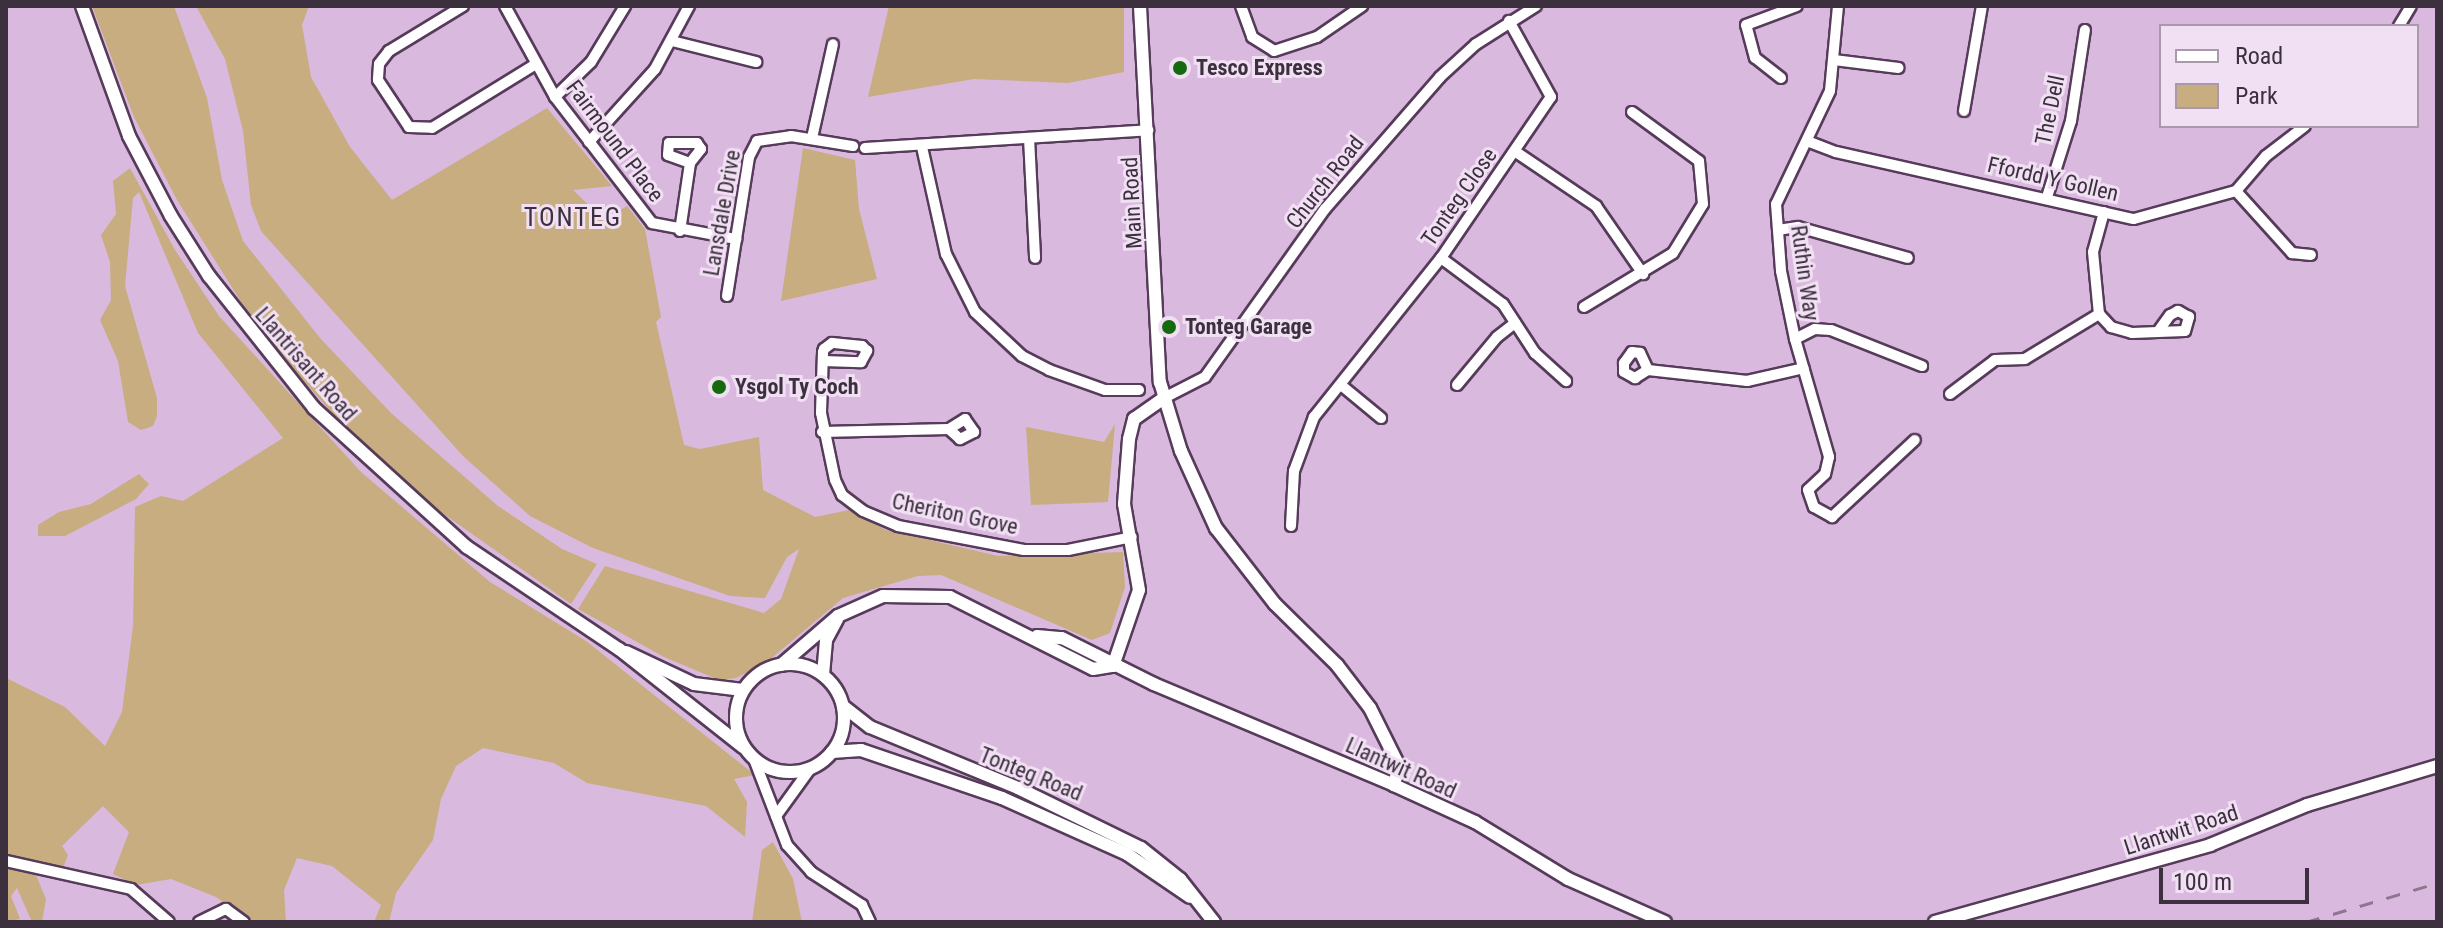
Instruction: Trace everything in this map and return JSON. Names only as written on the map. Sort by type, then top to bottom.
[{"type":"main road","name":"Llantrisant Road","points":[[82,6],[129,136],[171,216],[209,276],[294,385],[349,444],[429,516],[524,588],[619,649],[743,747]]},
{"type":"main road","name":"Main Road","points":[[1140,6],[1164,398],[1181,451],[1216,528],[1275,604],[1337,665],[1370,708],[1399,766],[1394,785]]},
{"type":"main road","points":[[1113,666],[1139,590],[1124,504],[1129,439],[1134,419],[1164,398]]},
{"type":"main road","name":"Llantwit Road","points":[[838,616],[883,596],[950,597],[1037,636],[1058,653],[1093,669],[1113,666],[1394,785],[1475,822],[1568,879],[1665,922]]},
{"type":"main road","points":[[781,665],[810,668],[823,675],[843,706],[841,738],[832,752],[810,769],[782,772],[754,759],[743,747],[735,718],[743,690],[759,673],[781,665],[838,616]]},
{"type":"main road","points":[[823,675],[826,640],[838,616]]},
{"type":"main road","name":"Llantrisant Road","points":[[619,649],[694,684],[743,690]]},
{"type":"main road","name":"Tonteg Road","points":[[843,706],[870,727],[1018,788],[1141,848],[1180,879],[1190,897]]},
{"type":"main road","name":"Tonteg Road","points":[[832,752],[861,750],[1002,798],[1127,854],[1190,897],[1214,922]]},
{"type":"main road","name":"Llantwit Road","points":[[1935,922],[2210,845],[2307,805],[2437,766]]},
{"type":"street","points":[[463,6],[389,51],[379,64],[378,80],[409,127],[432,128],[536,64]]},
{"type":"street","name":"Fairmound Place","points":[[505,6],[555,97],[652,223],[680,231],[736,239]]},
{"type":"street","points":[[555,97],[591,62],[625,6]]},
{"type":"street","points":[[589,142],[632,99],[672,41],[689,6]]},
{"type":"street","points":[[1241,6],[1252,37],[1274,51],[1295,47],[1346,11],[1362,6]]},
{"type":"street","name":"Church Road","points":[[1164,398],[1205,377],[1325,209],[1408,110],[1476,44],[1520,10],[1536,6]]},
{"type":"street","points":[[1781,78],[1755,58],[1746,25],[1797,6]]},
{"type":"street","name":"Ruthin Way","points":[[1838,6],[1830,91],[1776,204],[1795,339],[1829,457],[1825,474],[1808,490],[1814,507],[1832,517],[1915,440]]},
{"type":"street","points":[[1964,111],[1982,6]]},
{"type":"street","points":[[2400,24],[2411,6]]},
{"type":"street","name":"Tonteg Close","points":[[1291,526],[1294,471],[1314,417],[1441,258],[1551,97],[1509,21]]},
{"type":"street","name":"The Dell","points":[[2047,197],[2071,121],[2085,30]]},
{"type":"street","points":[[672,41],[756,62]]},
{"type":"street","points":[[812,138],[833,44]]},
{"type":"street","points":[[1834,60],[1899,68]]},
{"type":"street","points":[[1584,307],[1643,274],[1686,239],[1703,204],[1704,185],[1699,161],[1632,112]]},
{"type":"street","points":[[2302,128],[2266,156],[2236,191],[2292,253],[2311,255]]},
{"type":"street","name":"Lansdale Drive","points":[[727,296],[749,157],[763,136],[812,138],[859,147],[922,147],[1148,130]]},
{"type":"street","points":[[1029,138],[1035,258]]},
{"type":"street","name":"Ffordd Y Gollen","points":[[1807,141],[1836,152],[2134,219],[2236,191]]},
{"type":"street","points":[[922,147],[946,254],[975,312],[1022,356],[1049,370],[1105,390],[1139,390]]},
{"type":"street","points":[[1516,152],[1596,206],[1643,274]]},
{"type":"street","points":[[680,231],[690,163]]},
{"type":"street","points":[[2104,212],[2093,252],[2099,314],[2111,327],[2132,333],[2159,330]]},
{"type":"street","points":[[1778,230],[1798,227],[1908,258]]},
{"type":"street","points":[[1441,258],[1503,304],[1535,353],[1566,381]]},
{"type":"street","points":[[1950,394],[1995,360],[2025,359],[2099,314]]},
{"type":"street","points":[[1457,385],[1515,323]]},
{"type":"street","points":[[1795,339],[1815,329],[1831,330],[1922,366]]},
{"type":"street","name":"Cheriton Grove","points":[[823,361],[822,432],[842,495],[863,511],[898,526],[1024,550],[1068,550],[1132,537]]},
{"type":"street","points":[[1648,370],[1747,381],[1804,368]]},
{"type":"street","points":[[1341,385],[1381,418]]},
{"type":"street","points":[[822,432],[949,429]]},
{"type":"street","points":[[754,759],[787,845],[803,863],[862,905],[870,922]]},
{"type":"street","points":[[776,816],[810,769]]},
{"type":"street","points":[[6,861],[131,889],[169,922]]},
{"type":"street","points":[[199,922],[226,909],[244,922]]},
{"type":"green space","points":[[92,6],[174,6],[207,98],[222,180],[243,241],[320,338],[391,413],[498,506],[562,549],[597,564],[571,604],[417,495],[341,423],[288,363],[240,300],[177,200],[134,117]]},
{"type":"green space","points":[[196,6],[309,6],[302,25],[311,77],[350,147],[392,200],[547,108],[612,186],[573,190],[604,220],[627,206],[645,229],[661,317],[656,322],[684,445],[700,449],[759,437],[763,490],[815,517],[849,510],[886,530],[998,556],[1123,552],[1125,587],[1110,633],[1092,640],[941,575],[918,576],[843,598],[768,661],[736,678],[719,680],[664,657],[578,609],[605,566],[764,613],[781,599],[799,549],[787,557],[765,598],[730,596],[593,548],[530,516],[463,456],[261,231],[251,205],[243,131],[225,59]]},
{"type":"green space","points":[[889,6],[1124,6],[1124,72],[1068,83],[974,79],[868,97]]},
{"type":"green space","points":[[803,148],[855,160],[859,209],[877,279],[781,301]]},
{"type":"green space","points":[[130,168],[175,250],[219,316],[361,472],[490,582],[586,641],[755,775],[734,779],[747,802],[745,837],[706,806],[587,783],[554,763],[483,748],[456,766],[441,799],[433,840],[396,893],[389,922],[374,922],[381,905],[332,866],[297,858],[284,890],[286,922],[251,922],[216,897],[171,879],[136,885],[113,874],[129,832],[103,806],[62,846],[68,855],[61,873],[33,868],[46,899],[42,922],[32,922],[17,888],[11,896],[20,919],[6,922],[6,678],[65,707],[105,746],[122,712],[133,626],[135,507],[161,496],[183,501],[283,438],[198,333],[139,192],[133,198],[125,286],[157,398],[157,416],[153,426],[141,430],[128,422],[118,361],[100,320],[111,300],[110,262],[101,235],[116,214],[113,181]]},
{"type":"green space","points":[[1115,424],[1108,502],[1031,505],[1026,427],[1104,442]]},
{"type":"green space","points":[[139,474],[149,484],[136,499],[65,536],[38,536],[38,525],[59,512],[91,504]]},
{"type":"green space","points":[[773,842],[793,879],[802,922],[752,922],[762,850]]},
{"type":"railway","points":[[2306,922],[2437,883]]},
{"type":"place","name":"Tesco Express","points":[[1180,68]]},
{"type":"place","name":"Tonteg Garage","points":[[1169,327]]},
{"type":"place","name":"Ysgol Ty Coch","points":[[719,387]]},
{"type":"district","name":"TONTEG","points":[[573,218]]}]
